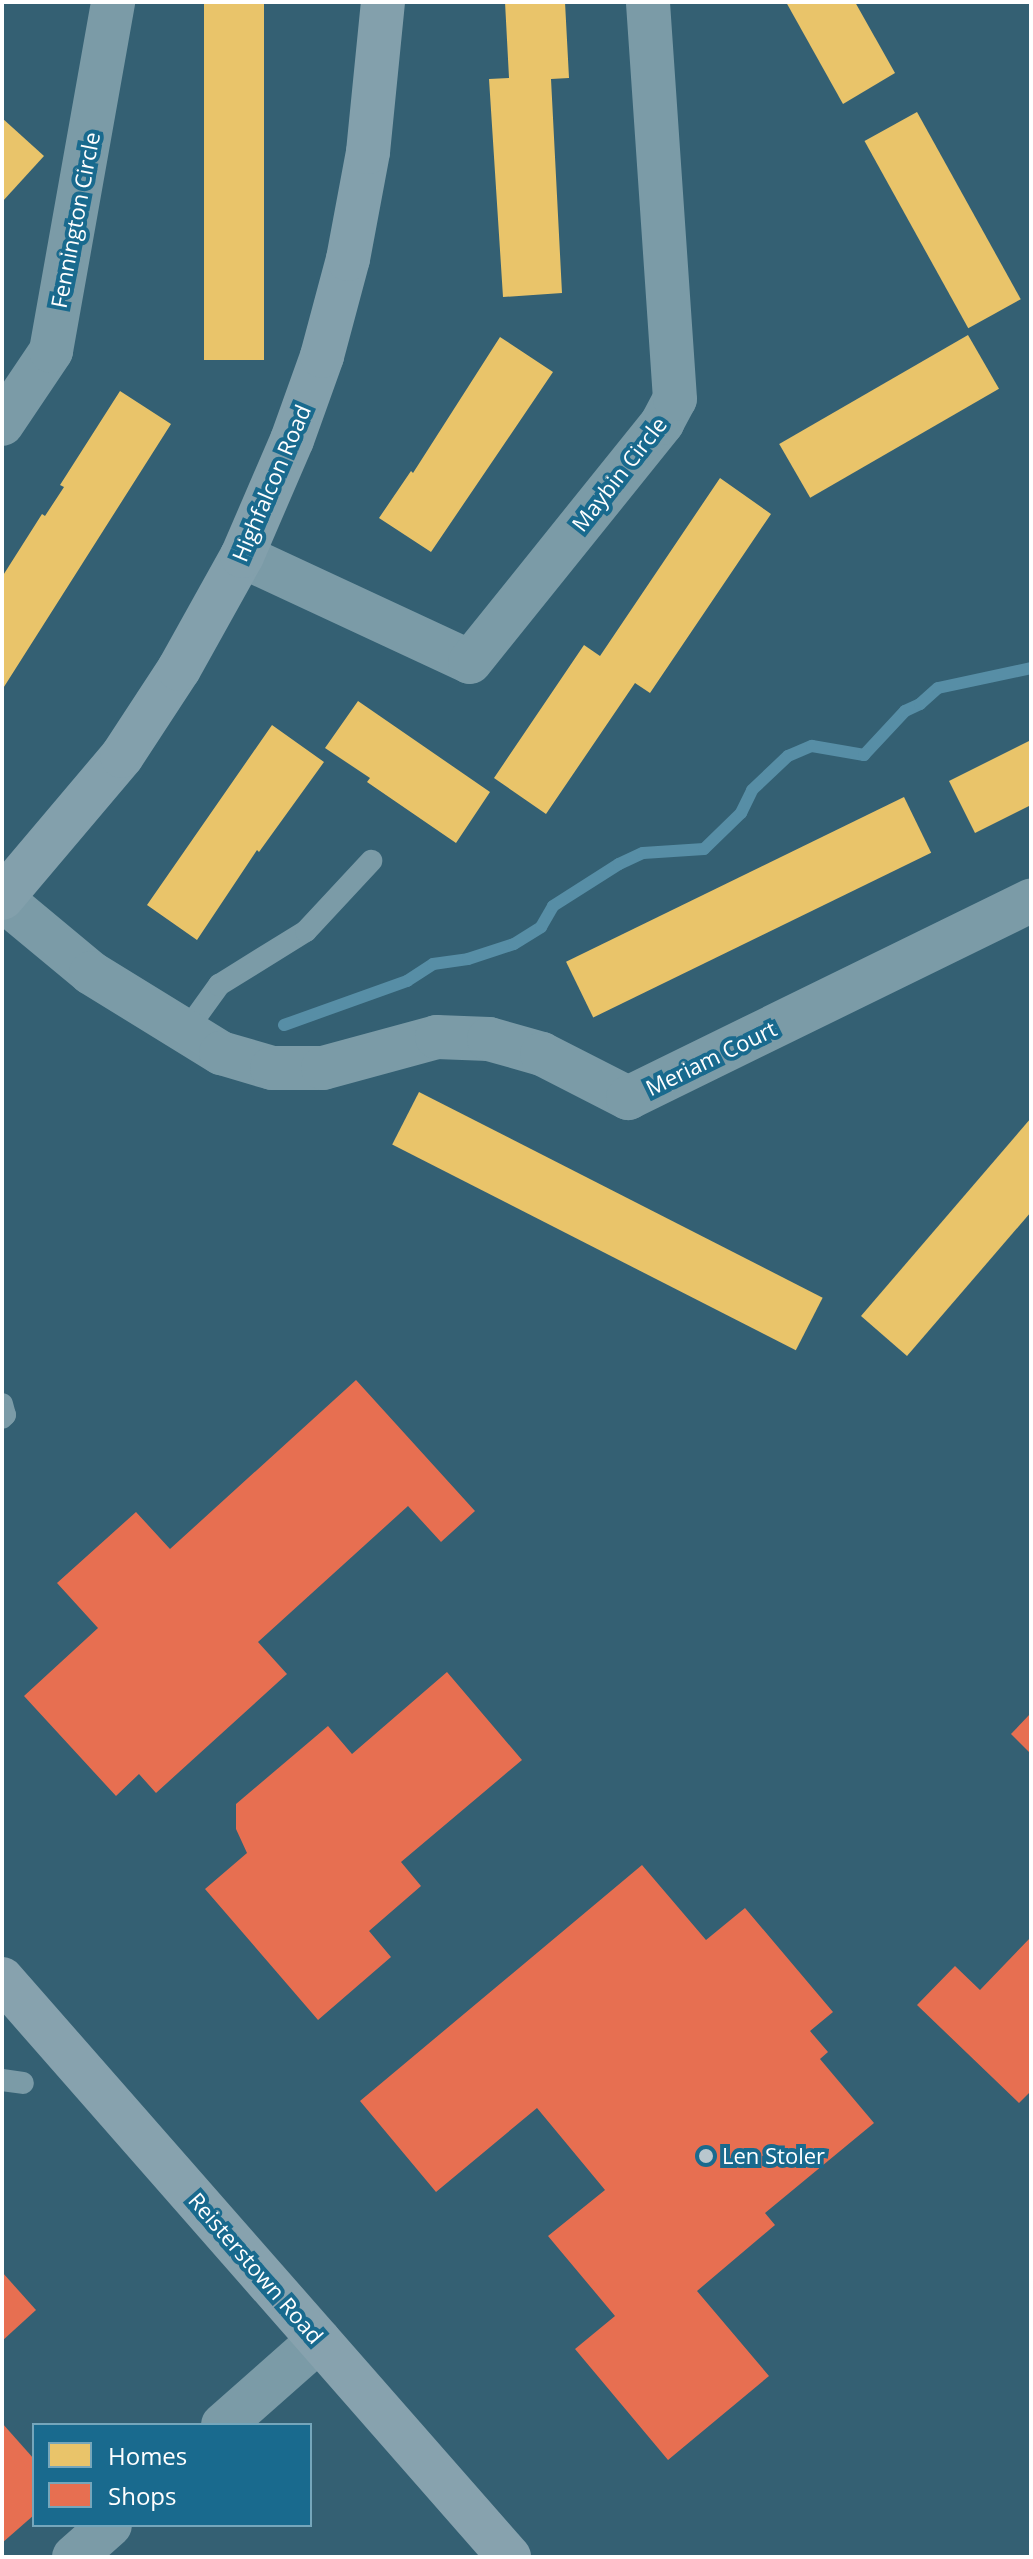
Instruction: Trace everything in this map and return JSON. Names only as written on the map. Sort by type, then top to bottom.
[{"type":"main road","name":"Reisterstown Road","points":[[2,1979],[509,2557]]},
{"type":"street","name":"Fennington Circle","points":[[2,424],[51,351],[113,2]]},
{"type":"street","name":"Highfalcon Road","points":[[2,898],[122,756],[179,669],[242,556],[302,412],[348,259],[368,152],[383,2]]},
{"type":"street","name":"Maybin Circle","points":[[242,556],[470,662],[662,423],[675,399],[648,2]]},
{"type":"street","name":"Meriam Court","points":[[2,898],[91,973],[221,1053],[272,1068],[323,1068],[437,1037],[489,1039],[542,1054],[628,1098],[1031,901]]},
{"type":"street","points":[[225,2423],[319,2340]]},
{"type":"street","points":[[74,2557],[108,2527]]},
{"type":"lane","points":[[186,1031],[219,985],[306,931],[371,861]]},
{"type":"lane","points":[[2,1404],[5,1415],[2,1418]]},
{"type":"building: Homes","points":[[204,2],[264,2],[264,360],[204,360]]},
{"type":"building: Homes","points":[[505,2],[565,2],[569,78],[551,79],[562,293],[503,297],[489,79],[509,78]]},
{"type":"building: Homes","points":[[786,2],[855,2],[895,73],[843,104]]},
{"type":"building: Homes","points":[[917,112],[1021,299],[968,328],[865,141]]},
{"type":"building: Homes","points":[[2,118],[44,156],[2,202]]},
{"type":"building: Homes","points":[[968,335],[999,389],[810,498],[779,444]]},
{"type":"building: Homes","points":[[500,337],[553,372],[431,552],[379,518],[411,471],[413,473]]},
{"type":"building: Homes","points":[[120,391],[171,424],[2,690],[2,577],[42,514],[45,516],[64,487],[60,485]]},
{"type":"building: Homes","points":[[720,478],[771,514],[650,693],[635,683],[546,814],[494,778],[584,645],[600,656]]},
{"type":"building: Homes","points":[[358,701],[490,792],[456,843],[367,782],[370,778],[325,748]]},
{"type":"building: Homes","points":[[272,725],[324,762],[259,852],[257,850],[197,940],[147,905]]},
{"type":"building: Homes","points":[[1031,740],[1031,805],[975,833],[949,781]]},
{"type":"building: Homes","points":[[904,797],[931,853],[593,1018],[566,962]]},
{"type":"building: Homes","points":[[419,1092],[823,1298],[796,1350],[392,1145]]},
{"type":"building: Homes","points":[[1031,1118],[1031,1212],[907,1356],[861,1316]]},
{"type":"building: Shops","points":[[356,1380],[475,1511],[441,1542],[408,1506],[258,1642],[287,1674],[156,1793],[139,1774],[116,1796],[24,1696],[98,1628],[57,1583],[136,1512],[170,1549]]},
{"type":"building: Shops","points":[[447,1672],[522,1760],[401,1862],[421,1886],[369,1931],[391,1957],[318,2020],[205,1889],[247,1853],[236,1829],[236,1804],[328,1726],[352,1754]]},
{"type":"building: Shops","points":[[1031,1713],[1031,1754],[1011,1734]]},
{"type":"building: Shops","name":"Len Stoler","points":[[642,1865],[706,1940],[745,1908],[833,2012],[810,2031],[828,2052],[820,2059],[874,2123],[765,2213],[775,2225],[697,2291],[769,2376],[668,2460],[575,2349],[615,2316],[548,2236],[605,2190],[537,2108],[436,2192],[360,2101]]},
{"type":"building: Shops","points":[[1031,1937],[1031,2091],[1019,2103],[917,2005],[955,1966],[980,1990]]},
{"type":"building: Shops","points":[[2,2272],[36,2310],[2,2341]]},
{"type":"building: Shops","points":[[2,2423],[32,2457],[32,2517],[2,2543]]},
{"type":"waterway","points":[[284,1025],[407,981],[433,964],[468,959],[514,944],[541,927],[553,906],[619,864],[643,853],[704,849],[741,813],[752,790],[788,756],[812,746],[864,755],[905,711],[920,704],[938,688],[1031,668]]},
{"type":"place","name":"Len Stoler","points":[[706,2156]]}]
